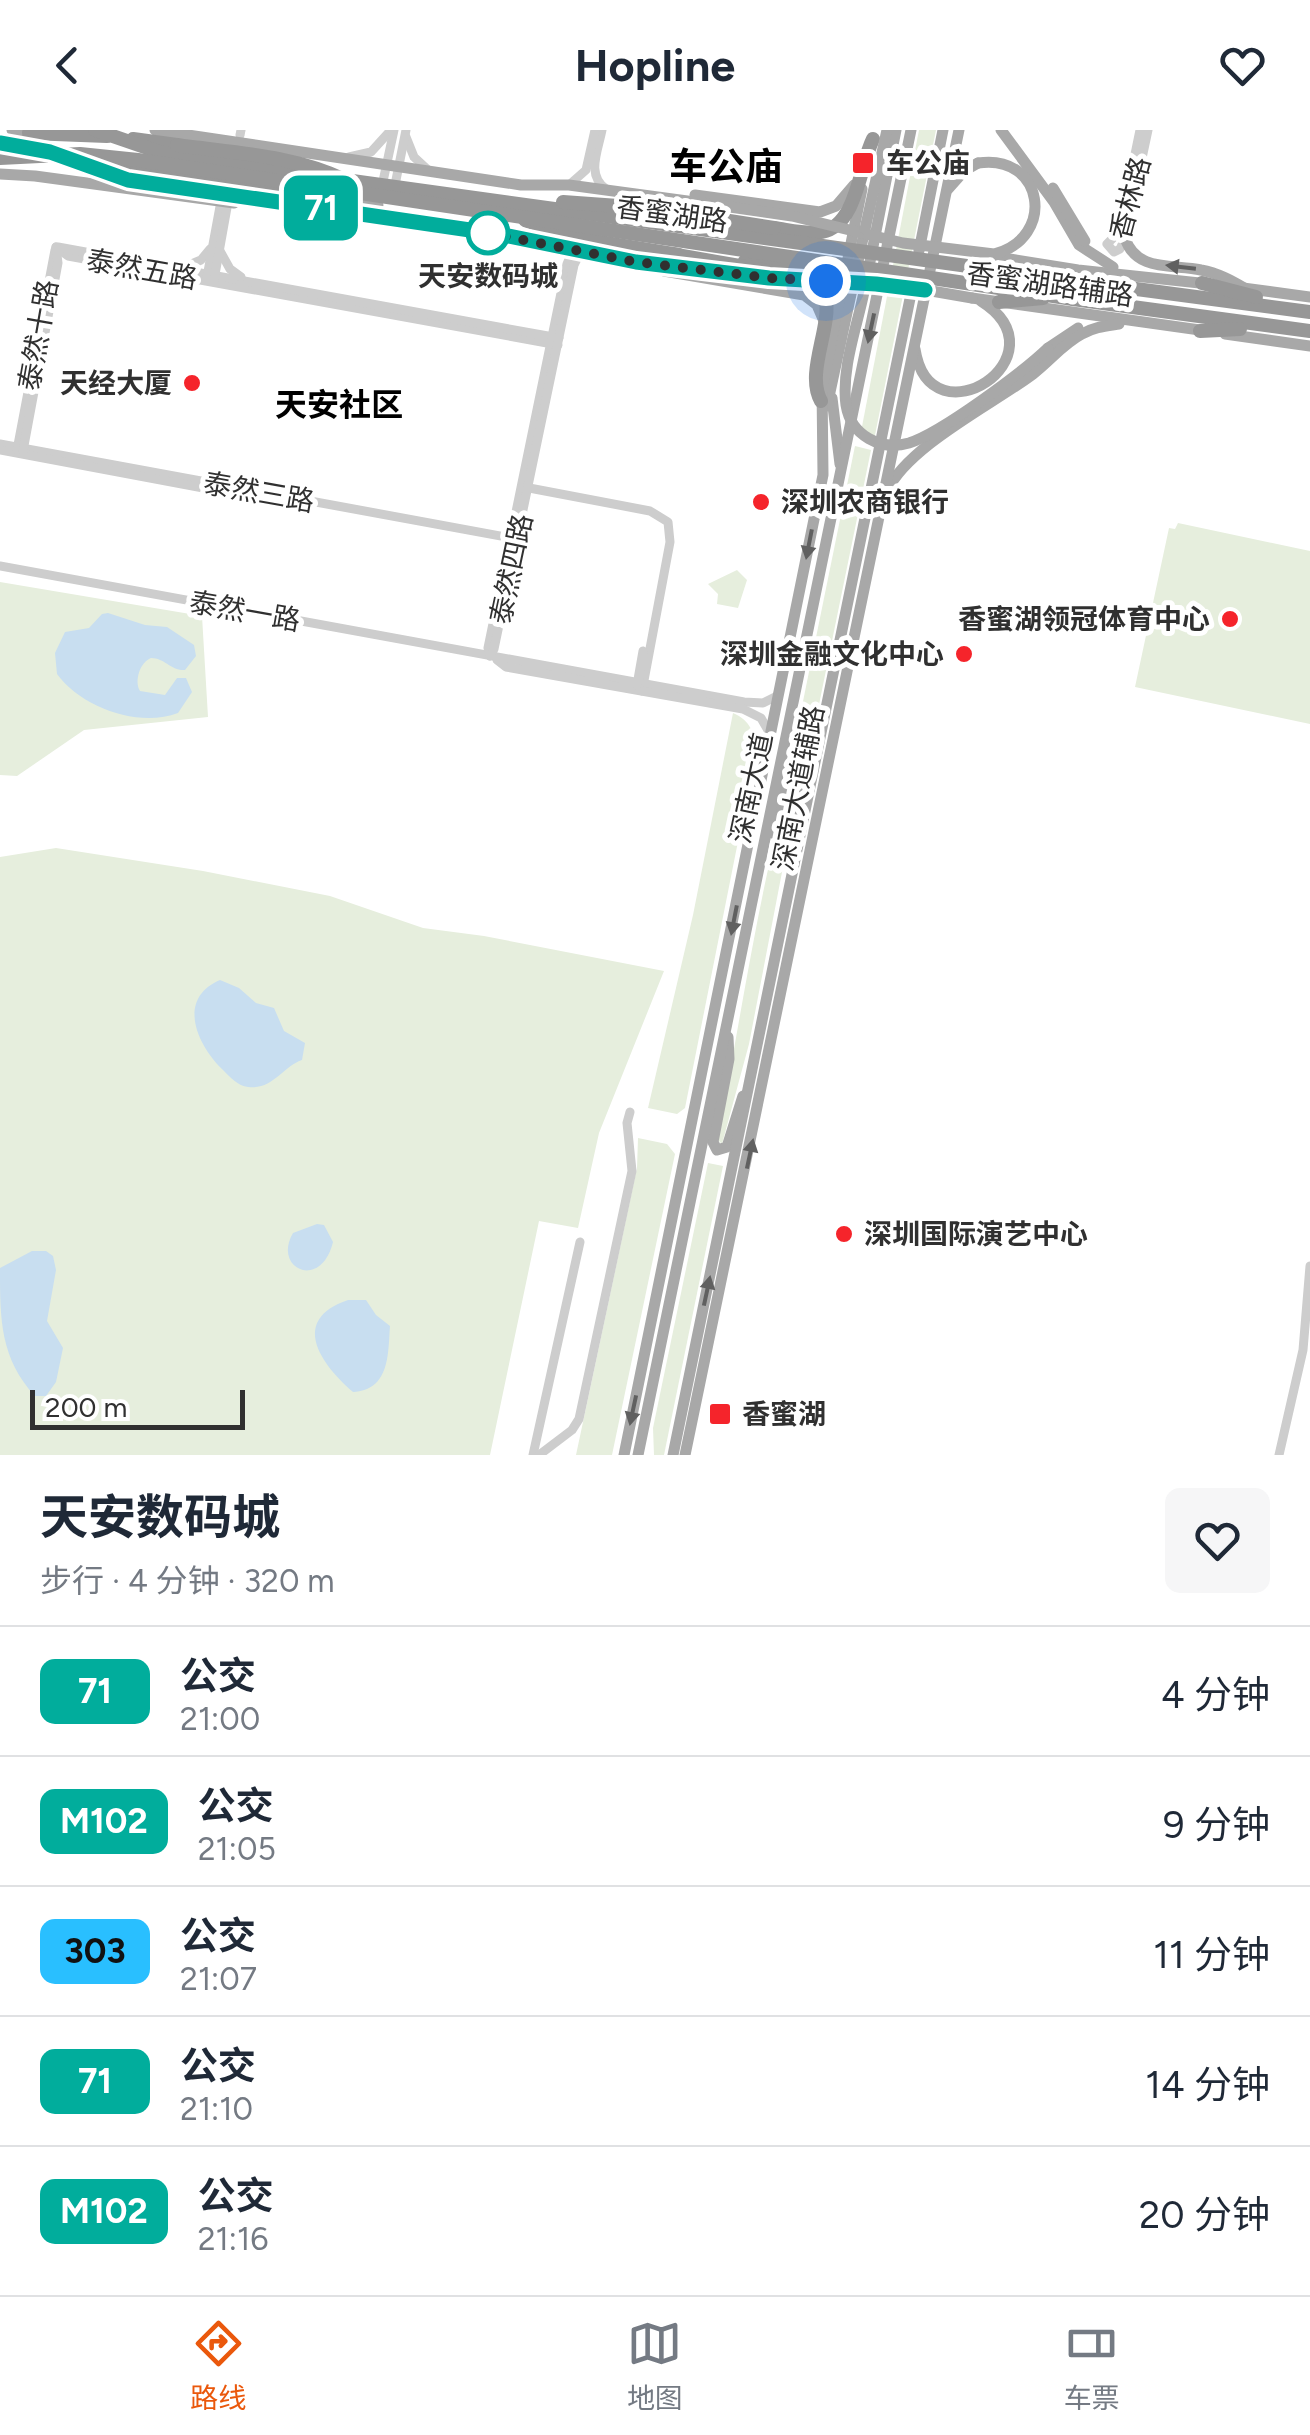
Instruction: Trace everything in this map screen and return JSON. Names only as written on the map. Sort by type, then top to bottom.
[{"type":"highway","points":[[95,130],[159,152],[344,185]]},
{"type":"highway","points":[[676,212],[706,220],[818,233],[838,225],[852,202],[860,167],[874,134]]},
{"type":"highway","name":"香蜜湖路","points":[[28,140],[112,136],[286,160],[322,168],[344,185]]},
{"type":"highway","name":"香蜜湖路","points":[[28,140],[73,160],[104,168],[301,193],[344,185],[1056,297],[1072,306],[1310,331]]},
{"type":"highway","points":[[0,161],[51,154],[109,156],[344,185]]},
{"type":"highway","points":[[516,210],[588,203],[834,227]]},
{"type":"highway","name":"香蜜湖路","points":[[516,210],[1310,302]]},
{"type":"highway","points":[[516,210],[581,239],[826,281]]},
{"type":"highway","points":[[670,254],[769,264],[799,269],[814,277],[826,298],[825,329],[815,379],[821,402]]},
{"type":"highway","points":[[1202,283],[1310,302]]},
{"type":"highway","points":[[999,302],[1056,297]]},
{"type":"highway","points":[[1200,330],[1278,327]]},
{"type":"main road","points":[[12,130],[28,140]]},
{"type":"main road","points":[[72,136],[105,130]]},
{"type":"main road","name":"香蜜湖路辅路","points":[[156,130],[521,185],[569,185],[792,216],[886,240],[981,254],[1077,276],[1202,283],[1310,302]]},
{"type":"main road","points":[[209,130],[240,132],[282,147]]},
{"type":"main road","points":[[824,431],[886,130]]},
{"type":"main road","points":[[896,130],[848,368],[846,406],[861,434],[877,443],[896,446],[926,435],[1051,351],[1092,329],[1144,323]]},
{"type":"main road","name":"深南大道","points":[[638,1455],[911,130]]},
{"type":"main road","points":[[673,1455],[943,130]]},
{"type":"main road","name":"深南大道辅路","points":[[685,1455],[958,130]]},
{"type":"main road","points":[[1001,130],[1054,202],[1079,245],[1113,267],[1147,277]]},
{"type":"main road","points":[[1010,130],[1061,198],[1086,243],[1113,267]]},
{"type":"main road","name":"深南大道辅路","points":[[624,1455],[823,475],[824,373],[874,134]]},
{"type":"main road","points":[[0,143],[28,140]]},
{"type":"main road","name":"香蜜湖路辅路","points":[[73,160],[128,180],[504,235],[636,262],[897,286],[999,302],[1072,306],[1117,319],[1310,346]]},
{"type":"main road","points":[[0,161],[35,176]]},
{"type":"main road","points":[[944,197],[958,176],[978,163],[1003,164],[1017,170],[1032,190],[1035,208],[1030,228],[1016,246],[981,254]]},
{"type":"main road","points":[[648,195],[691,195],[820,212],[836,206],[849,194],[860,167]]},
{"type":"main road","points":[[0,174],[358,220],[389,219],[400,196],[471,202],[521,185]]},
{"type":"main road","points":[[274,201],[336,199],[378,204]]},
{"type":"main road","points":[[1125,238],[1130,252],[1139,260],[1204,270],[1246,288]]},
{"type":"main road","points":[[636,262],[682,275],[804,295],[821,311],[825,329]]},
{"type":"main road","points":[[915,339],[920,367],[940,386],[957,392],[982,387],[998,375],[1006,355],[1005,327],[995,312],[972,298]]},
{"type":"main road","points":[[880,512],[898,473],[945,434],[1033,374],[1076,328],[1117,319]]},
{"type":"main road","points":[[834,374],[832,412],[840,461],[838,484]]},
{"type":"main road","points":[[816,760],[845,684]]},
{"type":"main road","points":[[763,852],[777,822],[785,786],[792,781],[800,788],[794,818],[798,849]]},
{"type":"main road","points":[[753,825],[756,886]]},
{"type":"main road","points":[[701,1085],[726,1028]]},
{"type":"main road","points":[[726,1028],[729,1058],[713,1142],[717,1150],[728,1146],[735,1114],[752,1076]]},
{"type":"main road","points":[[756,1056],[760,1102]]},
{"type":"main road","points":[[684,1165],[690,1207]]},
{"type":"main road","points":[[687,1387],[711,1342]]},
{"type":"street","points":[[342,158],[371,152],[392,130]]},
{"type":"street","points":[[389,219],[378,204],[392,194],[392,130]]},
{"type":"street","points":[[569,185],[586,170],[598,130]]},
{"type":"street","points":[[598,130],[594,176],[601,187],[609,190]]},
{"type":"street","name":"香林路","points":[[1140,130],[1120,230],[1108,247],[1118,250],[1125,238],[1148,130]]},
{"type":"street","points":[[392,165],[406,132]]},
{"type":"street","points":[[406,132],[414,157],[434,172]]},
{"type":"street","points":[[211,278],[224,202]]},
{"type":"street","name":"泰然五路","points":[[56,247],[555,341]]},
{"type":"street","name":"泰然五路","points":[[56,247],[68,256],[555,341]]},
{"type":"street","name":"泰然十路","points":[[20,451],[56,247]]},
{"type":"street","points":[[180,268],[195,264],[216,248]]},
{"type":"street","points":[[216,248],[230,269],[248,281]]},
{"type":"street","name":"泰然四路","points":[[490,656],[555,341],[566,264],[577,250]]},
{"type":"street","name":"泰然三路","points":[[0,447],[513,541]]},
{"type":"street","points":[[524,490],[662,522],[665,536],[640,687]]},
{"type":"street","name":"泰然一路","points":[[0,566],[490,656],[506,667],[758,704],[772,701],[780,693]]},
{"type":"street","name":"泰然一路","points":[[640,687],[753,712],[765,722],[770,740]]},
{"type":"street","points":[[536,1455],[580,1420],[632,1171],[627,1122],[630,1112]]},
{"type":"street","points":[[536,1455],[580,1242]]},
{"type":"street","points":[[1280,1455],[1303,1350],[1310,1266]]},
{"type":"green space","points":[[919,130],[936,130],[874,440],[860,437]]},
{"type":"green space","points":[[855,446],[871,450],[804,778],[788,775]]},
{"type":"green space","name":"香蜜湖领冠体育中心","points":[[1178,523],[1310,551],[1310,724],[1135,687],[1169,528],[1175,529]]},
{"type":"green space","points":[[737,570],[747,580],[738,608],[717,604],[718,594],[708,584]]},
{"type":"green space","points":[[0,582],[202,616],[208,717],[84,730],[17,776],[0,775]]},
{"type":"green space","points":[[733,713],[752,730],[755,756],[685,1108],[677,1114],[648,1108],[693,915]]},
{"type":"green space","points":[[794,788],[797,794],[749,1044],[722,1144],[717,1139],[760,907],[772,853]]},
{"type":"green space","points":[[56,848],[330,896],[423,928],[664,971],[599,1133],[578,1228],[539,1221],[490,1455],[0,1455],[0,857]]},
{"type":"green space","points":[[638,1138],[667,1144],[675,1154],[612,1455],[576,1455],[637,1168]]},
{"type":"green space","points":[[708,1163],[723,1166],[664,1455],[654,1455],[653,1428]]},
{"type":"water","points":[[108,613],[145,625],[167,627],[194,645],[196,656],[185,670],[151,658],[138,677],[140,691],[165,695],[177,678],[186,678],[192,692],[178,713],[146,718],[112,712],[81,697],[57,674],[55,653],[65,632],[89,628]]},
{"type":"water","points":[[220,980],[239,988],[256,1003],[274,1008],[284,1031],[305,1043],[302,1060],[257,1087],[241,1085],[228,1075],[205,1048],[195,1023],[198,999],[206,988]]},
{"type":"water","points":[[324,1225],[333,1242],[319,1266],[301,1269],[293,1265],[288,1246],[293,1233]]},
{"type":"water","points":[[32,1251],[46,1251],[53,1256],[56,1270],[47,1321],[63,1348],[56,1382],[46,1396],[35,1396],[23,1382],[9,1352],[2,1321],[0,1268]]},
{"type":"water","points":[[348,1300],[366,1300],[390,1326],[387,1359],[380,1378],[365,1390],[353,1392],[330,1369],[316,1343],[315,1331],[319,1319]]},
{"type":"bus line","name":"71","points":[[0,143],[50,152],[128,180],[504,235],[636,262],[769,278],[925,290]]},
{"type":"place","name":"车公庙","points":[[863,163]]},
{"type":"place","name":"天安数码城","points":[[488,233]]},
{"type":"place","name":"天经大厦","points":[[192,383]]},
{"type":"place","name":"深圳农商银行","points":[[761,502]]},
{"type":"place","name":"香蜜湖领冠体育中心","points":[[1230,619]]},
{"type":"place","name":"深圳金融文化中心","points":[[964,654]]},
{"type":"place","name":"深圳国际演艺中心","points":[[844,1234]]},
{"type":"place","name":"香蜜湖","points":[[720,1414]]},
{"type":"district","name":"车公庙","points":[[726,167]]},
{"type":"district","name":"天安社区","points":[[339,405]]},
{"type":"route","points":[[488,233],[636,262],[826,281]]}]
